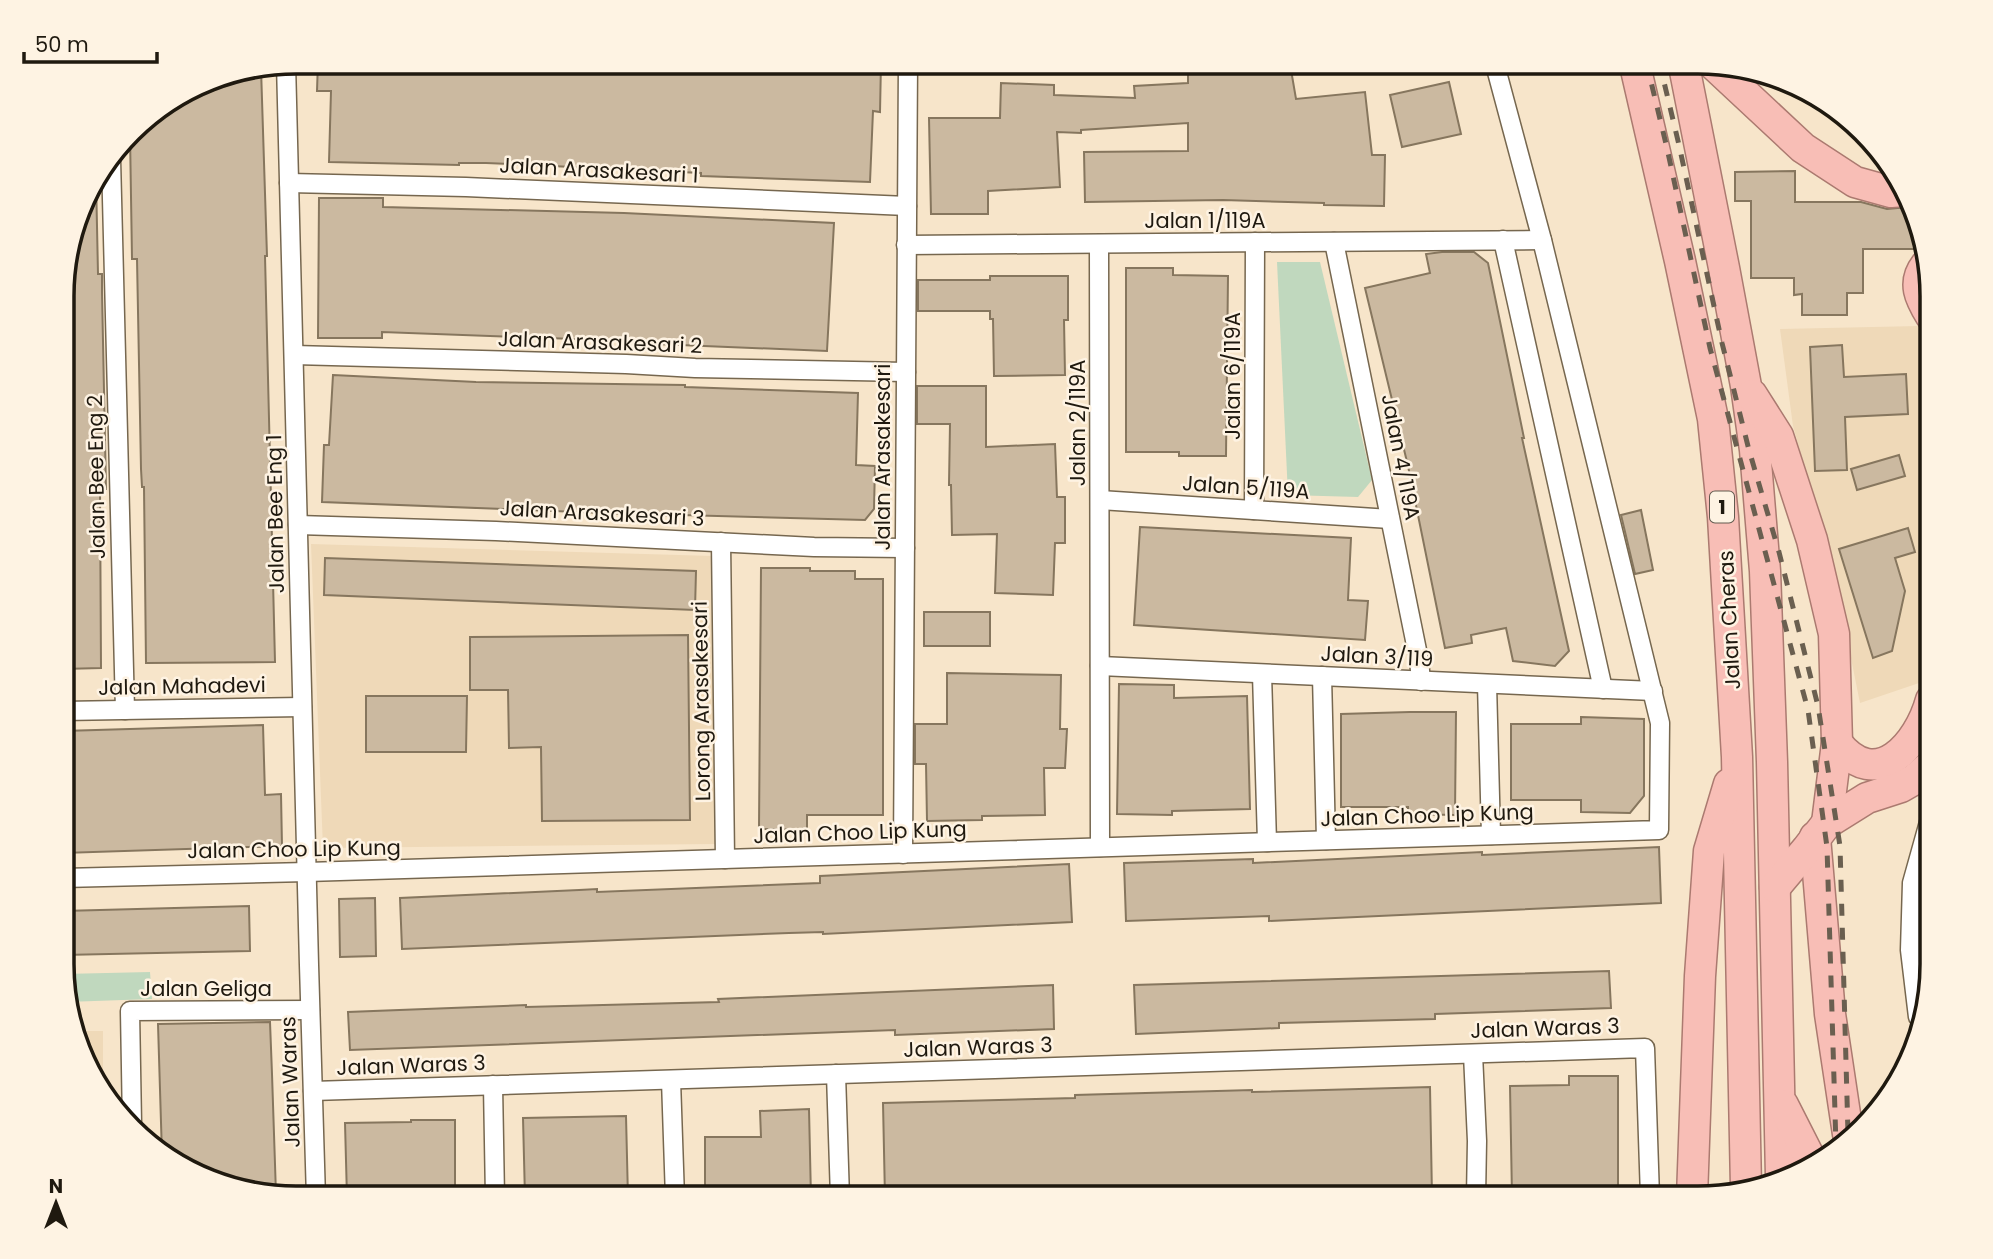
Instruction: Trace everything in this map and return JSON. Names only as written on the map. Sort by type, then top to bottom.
[{"type":"highway","points":[[1626,74],[1648,124]]},
{"type":"highway","name":"Jalan Cheras","points":[[1637,74],[1681,261],[1713,419],[1723,517],[1737,757],[1746,1180]]},
{"type":"highway","name":"Jalan Cheras","points":[[1686,74],[1746,386],[1755,450],[1765,571],[1772,762],[1781,1169]]},
{"type":"highway","points":[[1696,125],[1700,74]]},
{"type":"highway","points":[[1726,76],[1803,148],[1855,182],[1893,192]]},
{"type":"highway","points":[[1746,386],[1778,436],[1812,540],[1834,634],[1837,743],[1821,830],[1822,925],[1830,1014],[1848,1126]]},
{"type":"highway","points":[[1837,743],[1846,755],[1859,763],[1875,765],[1889,761],[1910,744],[1919,730]]},
{"type":"highway","points":[[1692,1185],[1700,976],[1709,851],[1737,757]]},
{"type":"highway","points":[[1822,925],[1774,887],[1821,830],[1867,798],[1901,787],[1919,776]]},
{"type":"highway","points":[[1780,1098],[1809,1156]]},
{"type":"street","name":"Jalan Bee Eng 1","points":[[286,74],[309,965]]},
{"type":"street","name":"Jalan Arasakesari","points":[[903,854],[908,74]]},
{"type":"street","points":[[1497,74],[1542,240],[1653,691]]},
{"type":"street","name":"Jalan Bee Eng 2","points":[[111,172],[125,710]]},
{"type":"street","name":"Jalan Arasakesari 1","points":[[289,183],[466,187],[907,206]]},
{"type":"street","points":[[1503,240],[1604,689]]},
{"type":"street","name":"Jalan 1/119A","points":[[906,245],[1542,240]]},
{"type":"street","name":"Jalan 6/119A","points":[[1254,510],[1255,242]]},
{"type":"street","name":"Jalan 4/119A","points":[[1334,242],[1419,660],[1421,681]]},
{"type":"street","name":"Jalan 2/119A","points":[[1099,244],[1100,847]]},
{"type":"street","name":"Jalan Arasakesari 2","points":[[294,355],[906,372]]},
{"type":"street","name":"Jalan 5/119A","points":[[1100,500],[1390,519]]},
{"type":"street","name":"Jalan Arasakesari 3","points":[[298,525],[496,531],[814,547],[905,548]]},
{"type":"street","name":"Lorong Arasakesari","points":[[721,542],[725,859]]},
{"type":"street","name":"Jalan 3/119","points":[[1100,666],[1653,691]]},
{"type":"street","points":[[1262,674],[1267,842]]},
{"type":"street","points":[[1322,676],[1326,840]]},
{"type":"street","points":[[1487,684],[1491,835]]},
{"type":"street","name":"Jalan Choo Lip Kung","points":[[73,878],[306,873],[1659,830],[1660,723],[1653,691]]},
{"type":"street","name":"Jalan Mahadevi","points":[[73,711],[302,707]]},
{"type":"street","points":[[1916,1000],[1910,950],[1912,883],[1919,858]]},
{"type":"street","name":"Jalan Waras","points":[[309,965],[317,1186]]},
{"type":"street","name":"Jalan Geliga","points":[[132,1112],[130,1010],[310,1010]]},
{"type":"street","name":"Jalan Waras 3","points":[[313,1091],[1645,1048],[1650,1185]]},
{"type":"street","points":[[1473,1054],[1476,1185]]},
{"type":"street","points":[[836,1074],[841,1186]]},
{"type":"street","points":[[670,1080],[674,1186]]},
{"type":"street","points":[[493,1085],[495,1186]]},
{"type":"shaded area","points":[[1919,326],[1919,683],[1860,703],[1832,564],[1793,426],[1780,329]]},
{"type":"shaded area","points":[[311,544],[713,556],[716,844],[323,848]]},
{"type":"shaded area","points":[[84,1031],[103,1031],[103,1073]]},
{"type":"green space","points":[[1277,262],[1320,262],[1372,480],[1358,497],[1288,495]]},
{"type":"green space","points":[[150,972],[152,999],[77,1002],[74,974]]},
{"type":"building","points":[[318,74],[881,74],[880,112],[873,111],[870,182],[701,176],[701,173],[486,163],[459,165],[329,162],[331,91],[317,91]]},
{"type":"building","points":[[1188,74],[1292,74],[1296,99],[1365,92],[1372,155],[1385,155],[1384,206],[1223,200],[1085,202],[1084,152],[1188,151],[1188,123],[1081,130],[1081,133],[1057,132],[1060,187],[988,191],[988,214],[931,214],[929,118],[1000,118],[1001,83],[1054,85],[1054,95],[1135,98],[1134,86],[1188,83]]},
{"type":"building","points":[[261,76],[275,662],[146,663],[137,259],[132,259],[130,148],[149,129],[185,103],[224,85]]},
{"type":"building","points":[[1449,82],[1461,134],[1402,147],[1390,95]]},
{"type":"building","points":[[1795,171],[1795,202],[1861,202],[1887,209],[1901,208],[1914,249],[1863,249],[1863,293],[1847,293],[1847,315],[1802,315],[1802,294],[1794,295],[1794,278],[1751,278],[1751,201],[1735,201],[1735,172]]},
{"type":"building","points":[[96,197],[98,274],[102,274],[106,489],[100,489],[101,668],[73,669],[73,296],[81,238]]},
{"type":"building","points":[[319,198],[383,198],[383,207],[624,213],[834,223],[827,351],[382,332],[382,338],[318,338]]},
{"type":"building","points":[[1474,252],[1488,263],[1522,438],[1569,651],[1555,666],[1513,661],[1506,628],[1471,635],[1472,643],[1445,648],[1408,466],[1365,288],[1430,273],[1426,254]]},
{"type":"building","points":[[1126,268],[1173,268],[1173,275],[1228,276],[1226,456],[1179,456],[1179,452],[1126,452]]},
{"type":"building","points":[[990,276],[1068,276],[1068,320],[1064,320],[1065,375],[994,376],[993,319],[990,319],[990,311],[918,311],[918,280],[990,280]]},
{"type":"building","points":[[1842,345],[1844,377],[1906,374],[1908,414],[1845,417],[1847,470],[1815,471],[1810,347]]},
{"type":"building","points":[[333,375],[858,393],[856,465],[875,466],[874,509],[865,520],[322,502],[324,445],[329,445]]},
{"type":"building","points":[[917,386],[986,386],[986,447],[1055,444],[1057,497],[1065,497],[1065,543],[1055,543],[1053,595],[995,593],[997,534],[952,535],[950,424],[917,424]]},
{"type":"building","points":[[1899,455],[1905,476],[1857,490],[1851,469]]},
{"type":"building","points":[[1641,510],[1653,570],[1635,574],[1621,515]]},
{"type":"building","points":[[1140,527],[1351,538],[1348,600],[1368,601],[1365,640],[1134,625]]},
{"type":"building","points":[[1908,528],[1915,552],[1895,558],[1905,591],[1892,651],[1873,658],[1839,549]]},
{"type":"building","points":[[325,558],[696,571],[695,610],[324,595]]},
{"type":"building","points":[[761,568],[855,571],[855,579],[883,579],[883,815],[807,815],[807,830],[759,829]]},
{"type":"building","points":[[924,612],[990,612],[990,646],[924,646]]},
{"type":"building","points":[[688,635],[690,820],[542,821],[541,747],[509,748],[508,690],[470,690],[470,637]]},
{"type":"building","points":[[947,673],[1061,675],[1060,729],[1067,729],[1065,768],[1044,768],[1045,815],[982,816],[982,820],[927,821],[926,764],[915,764],[915,724],[947,724]]},
{"type":"building","points":[[1119,684],[1174,685],[1174,698],[1247,696],[1250,809],[1172,811],[1172,815],[1117,814]]},
{"type":"building","points":[[366,696],[467,696],[466,752],[366,752]]},
{"type":"building","points":[[1456,712],[1455,815],[1408,814],[1408,807],[1341,807],[1341,714]]},
{"type":"building","points":[[1581,717],[1644,719],[1644,796],[1630,813],[1581,812],[1581,800],[1511,800],[1511,724],[1581,724]]},
{"type":"building","points":[[263,725],[265,795],[281,794],[282,846],[73,853],[73,731]]},
{"type":"building","points":[[1659,847],[1661,903],[1269,921],[1269,916],[1126,921],[1124,863],[1253,859],[1253,863]]},
{"type":"building","points":[[1069,864],[1072,922],[402,949],[400,898],[820,883],[820,876]]},
{"type":"building","points":[[375,898],[376,956],[340,957],[339,899]]},
{"type":"building","points":[[249,906],[250,951],[73,955],[73,911]]},
{"type":"building","points":[[1609,971],[1611,1008],[1435,1014],[1435,1019],[1279,1023],[1279,1028],[1136,1034],[1134,985]]},
{"type":"building","points":[[1053,985],[1054,1029],[895,1035],[895,1030],[350,1050],[348,1012],[526,1005],[719,1002],[718,999]]},
{"type":"building","points":[[270,1022],[276,1185],[224,1174],[198,1163],[162,1140],[158,1024]]},
{"type":"building","points":[[1569,1076],[1618,1076],[1618,1185],[1512,1185],[1510,1086],[1569,1085]]},
{"type":"building","points":[[1430,1087],[1432,1185],[885,1186],[883,1103],[1075,1098],[1075,1095]]},
{"type":"building","points":[[809,1109],[811,1186],[705,1186],[705,1137],[761,1137],[760,1111]]},
{"type":"building","points":[[626,1116],[628,1186],[525,1186],[523,1118]]},
{"type":"building","points":[[455,1120],[455,1186],[347,1186],[345,1123]]},
{"type":"railway","points":[[1649,74],[1710,348],[1808,710],[1827,847],[1836,1137]]},
{"type":"railway","points":[[1662,74],[1722,343],[1818,706],[1840,846],[1848,1126]]}]
